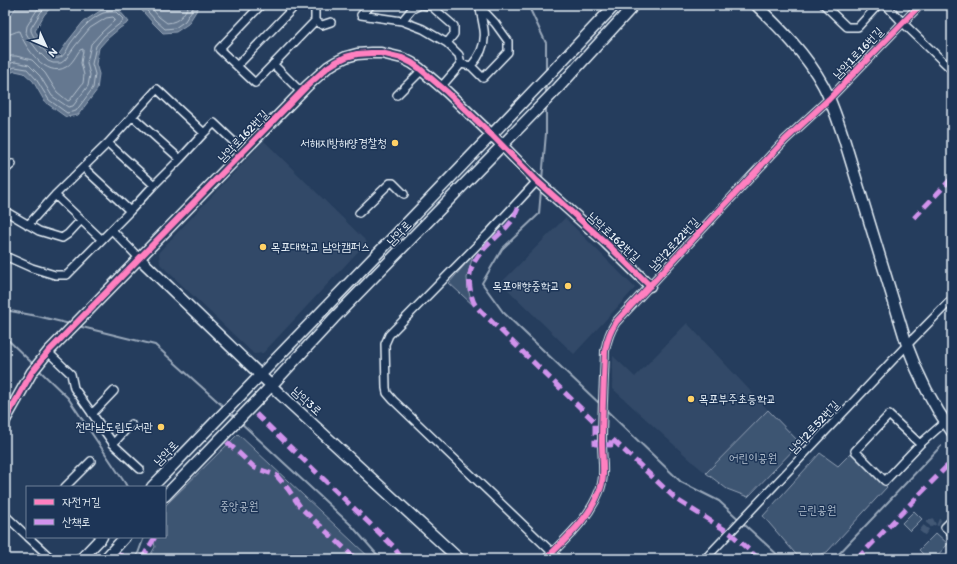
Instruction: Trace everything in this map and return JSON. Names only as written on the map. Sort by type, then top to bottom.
[{"type":"street","points":[[261,5],[219,49],[255,83],[315,21],[314,6]]},
{"type":"street","points":[[238,66],[296,5]]},
{"type":"street","points":[[371,5],[361,15],[402,21],[423,30],[447,43],[459,55],[462,64]]},
{"type":"street","points":[[402,21],[412,9],[420,5]]},
{"type":"street","points":[[423,5],[431,6],[454,26],[454,34],[447,43]]},
{"type":"street","name":"남악로","points":[[153,486],[538,88],[615,5]]},
{"type":"street","name":"남악로","points":[[166,495],[334,318],[558,88],[634,5]]},
{"type":"street","points":[[824,5],[847,27],[858,27],[878,5]]},
{"type":"street","points":[[886,5],[952,70]]},
{"type":"street","name":"남악1로16번길","points":[[829,99],[920,5]]},
{"type":"street","points":[[462,64],[471,66],[484,78],[508,52],[508,41],[495,23],[479,6]]},
{"type":"street","points":[[471,66],[478,58],[483,47],[485,32],[479,6]]},
{"type":"street","points":[[757,6],[806,58],[829,99],[849,154],[915,367],[931,399],[952,432]]},
{"type":"street","points":[[315,21],[322,25],[331,22]]},
{"type":"street","name":"남악로162번길","points":[[5,420],[32,372],[47,354],[301,92],[328,67],[358,54],[381,52],[402,58],[422,70],[492,135],[538,182],[606,243],[650,286]]},
{"type":"street","points":[[272,64],[301,92]]},
{"type":"street","points":[[441,87],[462,64]]},
{"type":"street","points":[[397,95],[422,70]]},
{"type":"street","points":[[28,225],[55,195],[108,143],[157,89],[204,133]]},
{"type":"street","name":"남악2로22번길","points":[[546,559],[584,518],[600,491],[604,464],[602,445],[605,351],[612,329],[621,316],[786,140],[829,99]]},
{"type":"street","points":[[132,116],[180,159]]},
{"type":"street","points":[[5,256],[55,275],[67,275],[214,123],[233,141]]},
{"type":"street","points":[[108,143],[154,185]]},
{"type":"street","points":[[5,170],[12,164]]},
{"type":"street","points":[[84,168],[130,211]]},
{"type":"street","points":[[538,182],[390,335],[385,344],[386,388],[387,393],[393,400],[559,559]]},
{"type":"street","points":[[359,213],[390,183],[404,194]]},
{"type":"street","points":[[55,195],[101,239]]},
{"type":"street","points":[[5,211],[39,231],[62,238],[68,234],[81,220]]},
{"type":"street","points":[[112,230],[140,259]]},
{"type":"street","name":"남악3로","points":[[140,259],[261,374],[280,394],[459,559]]},
{"type":"street","name":"남악2로52번길","points":[[705,559],[952,299]]},
{"type":"street","points":[[47,354],[71,374],[74,388],[113,444],[140,469]]},
{"type":"street","points":[[92,414],[114,391]]},
{"type":"street","points":[[920,444],[889,415],[855,451],[885,481],[920,444],[945,422]]},
{"type":"street","points":[[113,444],[131,424]]},
{"type":"street","points":[[66,486],[90,461]]},
{"type":"street","points":[[5,515],[26,532]]},
{"type":"street","points":[[952,520],[943,525],[952,533]]},
{"type":"street","points":[[32,538],[52,559]]},
{"type":"street","points":[[81,559],[101,538]]},
{"type":"street","points":[[105,559],[124,538]]},
{"type":"shaded area","name":"목포대학교 남악캠퍼스","points":[[264,141],[367,242],[263,353],[254,354],[160,264],[159,252]]},
{"type":"shaded area","name":"목포애향중학교","points":[[565,218],[635,288],[574,354],[501,283]]},
{"type":"shaded area","name":"목포부주초등학교","points":[[687,323],[768,410],[706,473],[612,388],[613,356],[635,377]]},
{"type":"green space","points":[[473,255],[467,278],[468,290],[474,306],[449,283]]},
{"type":"green space","name":"어린이공원","points":[[768,410],[800,443],[748,497],[727,489],[706,473]]},
{"type":"green space","name":"중앙공원","points":[[238,434],[370,559],[148,559],[155,547],[153,538],[166,538],[166,505]]},
{"type":"green space","name":"근린공원","points":[[820,453],[838,466],[851,453],[887,487],[827,552],[810,559],[800,559],[763,516]]},
{"type":"green space","points":[[914,511],[922,519],[910,531],[902,523]]},
{"type":"green space","points":[[936,533],[948,544],[934,559],[928,559],[919,550]]},
{"type":"water","points":[[18,5],[53,5],[44,15],[35,31],[45,45],[54,54],[59,54],[83,22],[103,9],[117,8],[129,22],[107,39],[99,48],[96,64],[99,74],[97,90],[78,115],[66,117],[45,102],[33,81],[24,73],[15,71],[7,74],[5,80],[5,23]]},
{"type":"water","points":[[137,5],[200,5],[188,24],[176,32],[163,33]]},
{"type":"waterway","points":[[528,5],[546,43],[546,72]]},
{"type":"waterway","points":[[546,82],[546,94]]},
{"type":"waterway","points":[[542,180],[546,133],[546,106]]},
{"type":"waterway","points":[[541,190],[539,214],[502,249],[482,283],[503,312],[601,405]]},
{"type":"waterway","points":[[5,310],[70,324]]},
{"type":"waterway","points":[[78,326],[155,345],[224,407]]},
{"type":"waterway","points":[[5,337],[33,364]]},
{"type":"waterway","points":[[38,369],[68,398],[126,486]]},
{"type":"waterway","points":[[604,408],[681,482],[719,501],[782,559]]},
{"type":"waterway","points":[[228,411],[236,418]]},
{"type":"waterway","points":[[240,422],[351,525],[381,559]]},
{"type":"waterway","points":[[834,559],[941,446]]},
{"type":"waterway","points":[[136,559],[144,538]]},
{"type":"tunnel","points":[[922,533],[929,524],[935,521],[940,523]]},
{"type":"marked path","points":[[914,218],[952,178]]},
{"type":"marked path","points":[[518,208],[511,222],[482,251],[472,267],[470,288],[475,304],[481,312],[595,422],[595,444],[611,445],[611,438],[677,500],[730,533],[759,559]]},
{"type":"marked path","points":[[256,414],[393,546],[402,559]]},
{"type":"marked path","points":[[227,442],[255,468],[276,475],[301,508],[356,559]]},
{"type":"marked path","points":[[857,559],[952,461]]},
{"type":"marked path","points":[[142,559],[154,538]]},
{"type":"marked path","points":[[120,559],[121,553]]},
{"type":"cycle path","points":[[546,559],[583,520],[595,502],[601,486],[603,474],[602,432],[605,351],[609,336],[616,322],[785,140],[829,99],[920,5]]},
{"type":"cycle path","points":[[5,420],[32,372],[48,352],[307,86],[328,67],[346,57],[357,54],[381,53],[402,58],[419,68],[447,92],[537,181],[606,243],[650,286]]},
{"type":"place","name":"서해지방해양경찰청","points":[[395,143]]},
{"type":"place","name":"목포대학교 남악캠퍼스","points":[[263,247]]},
{"type":"place","name":"목포애향중학교","points":[[568,286]]},
{"type":"place","name":"목포부주초등학교","points":[[691,399]]},
{"type":"place","name":"전라남도립도서관","points":[[161,427]]}]
